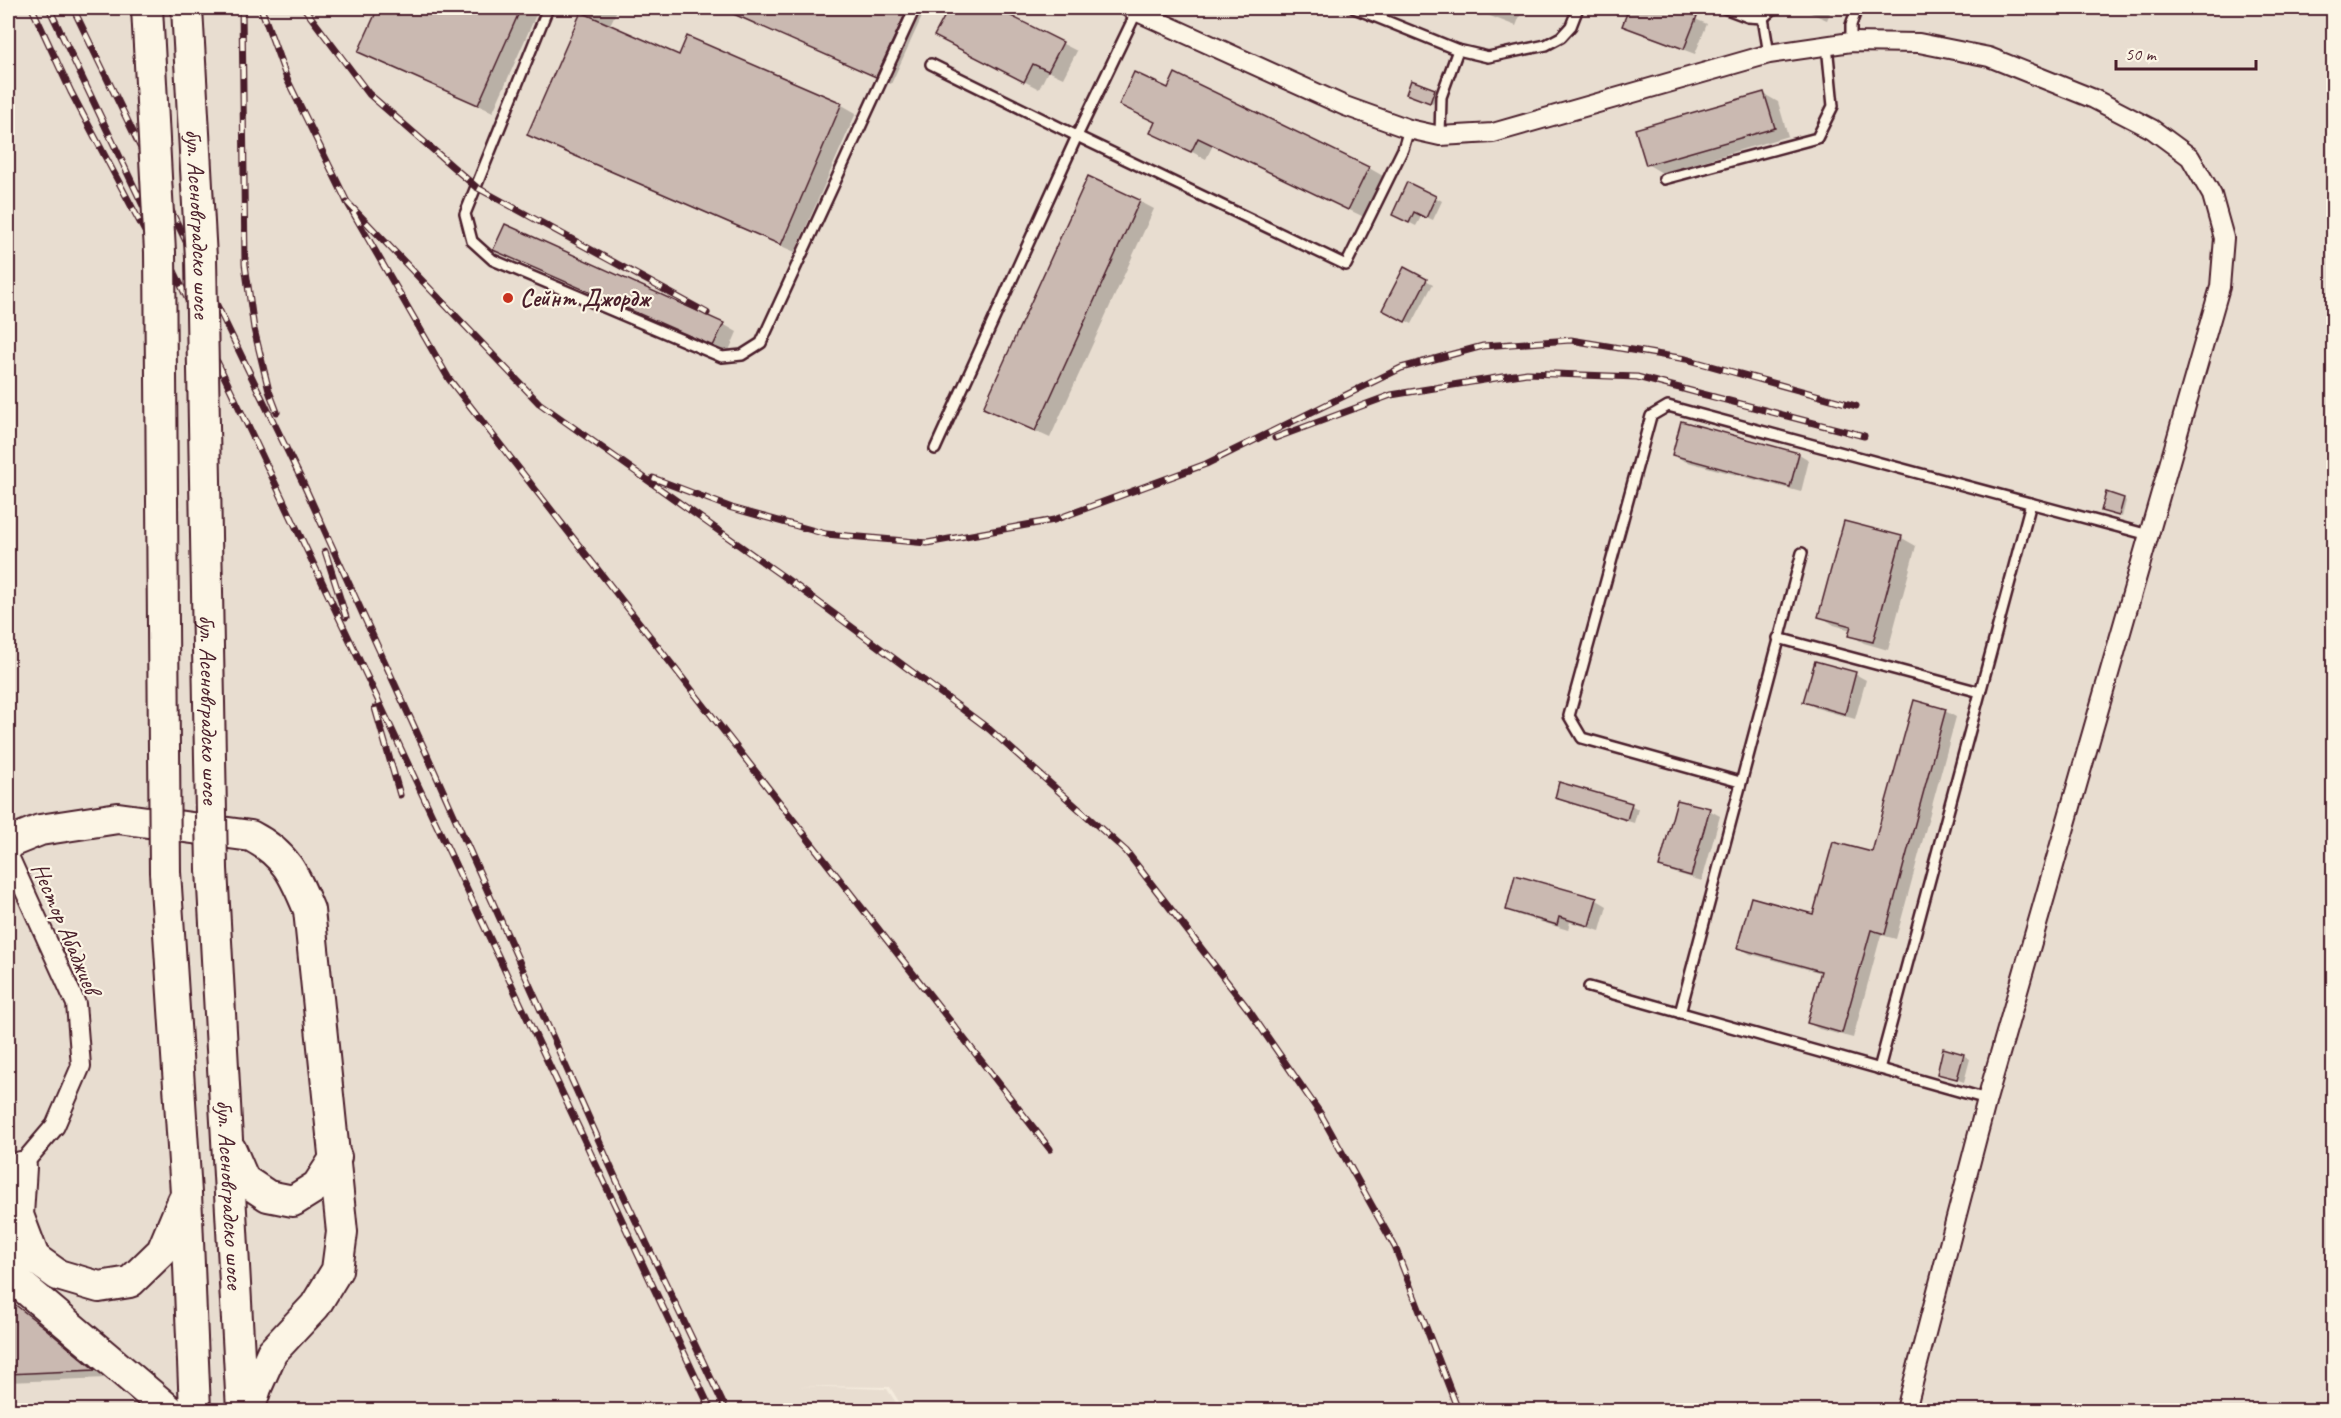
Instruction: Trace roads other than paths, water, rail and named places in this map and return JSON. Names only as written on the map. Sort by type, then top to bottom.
[{"type":"main road","name":"бул. Асеновградско шосе","points":[[147,8],[160,252],[165,872],[186,1193],[195,1410]]},
{"type":"main road","name":"бул. Асеновградско шосе","points":[[188,8],[201,258],[212,869],[242,1410]]},
{"type":"main road","points":[[8,843],[40,830],[118,818],[252,836],[270,845],[286,862],[298,884],[309,910],[342,1232],[337,1270],[315,1306],[272,1352],[249,1410]]},
{"type":"main road","points":[[228,1142],[244,1180],[268,1196],[293,1201],[317,1186],[336,1157]]},
{"type":"main road","points":[[14,1173],[18,1215],[35,1260]]},
{"type":"main road","points":[[8,1239],[58,1275],[99,1287],[130,1282],[162,1251],[186,1193]]},
{"type":"main road","points":[[8,1274],[169,1410]]},
{"type":"street","points":[[1133,9],[1345,106],[1409,129],[1440,136],[1493,133],[1768,54],[1851,42],[1919,43],[1989,57],[2094,99],[2152,129],[2190,157],[2212,195],[2224,238],[2220,287],[1987,1099],[1906,1410]]},
{"type":"street","name":"Нестор Абаджиев","points":[[8,854],[76,1004],[81,1066],[55,1126],[14,1173]]},
{"type":"lane","points":[[548,8],[465,214],[471,240],[493,260],[722,357],[742,355],[761,343],[915,8]]},
{"type":"lane","points":[[1354,8],[1458,50],[1488,57],[1546,45],[1561,37],[1571,26],[1578,8]]},
{"type":"lane","points":[[1724,8],[1748,17],[1763,18],[1774,8]]},
{"type":"lane","points":[[1851,42],[1851,25],[1857,8]]},
{"type":"lane","points":[[935,449],[1133,9]]},
{"type":"lane","points":[[1763,18],[1768,54]]},
{"type":"lane","points":[[1664,179],[1817,138],[1833,106],[1827,45]]},
{"type":"lane","points":[[1440,136],[1441,97],[1458,50]]},
{"type":"lane","points":[[931,64],[1346,265],[1403,149],[1409,129]]},
{"type":"lane","points":[[1740,782],[1582,738],[1569,716],[1651,416],[1668,406],[2149,535]]},
{"type":"lane","points":[[1879,1070],[2031,503]]},
{"type":"lane","points":[[1680,1013],[1802,553]]},
{"type":"lane","points":[[1778,639],[1980,692]]},
{"type":"lane","points":[[1589,987],[1987,1099]]},
{"type":"railway","points":[[32,8],[71,92],[168,275]]},
{"type":"railway","points":[[49,8],[363,668],[711,1410]]},
{"type":"railway","points":[[73,8],[303,483],[616,1179],[726,1410]]},
{"type":"railway","points":[[242,8],[245,264],[254,329],[269,391],[277,412]]},
{"type":"railway","points":[[261,8],[287,79],[347,202],[449,379],[1050,1149]]},
{"type":"railway","points":[[304,8],[369,94],[476,187],[707,313]]},
{"type":"railway","points":[[347,202],[539,403],[798,587],[989,729],[1126,851],[1248,1009],[1320,1113],[1395,1247],[1458,1410]]},
{"type":"railway","points":[[653,478],[732,508],[826,534],[927,543],[1054,520],[1206,464],[1401,368],[1483,346],[1571,340],[1686,359],[1856,406]]},
{"type":"railway","points":[[1275,438],[1391,395],[1527,373],[1637,377],[1864,436]]},
{"type":"railway","points":[[325,551],[346,617]]},
{"type":"railway","points":[[375,708],[400,795]]},
{"type":"place","name":"Сейнт Джордж","points":[[508,298]]}]
